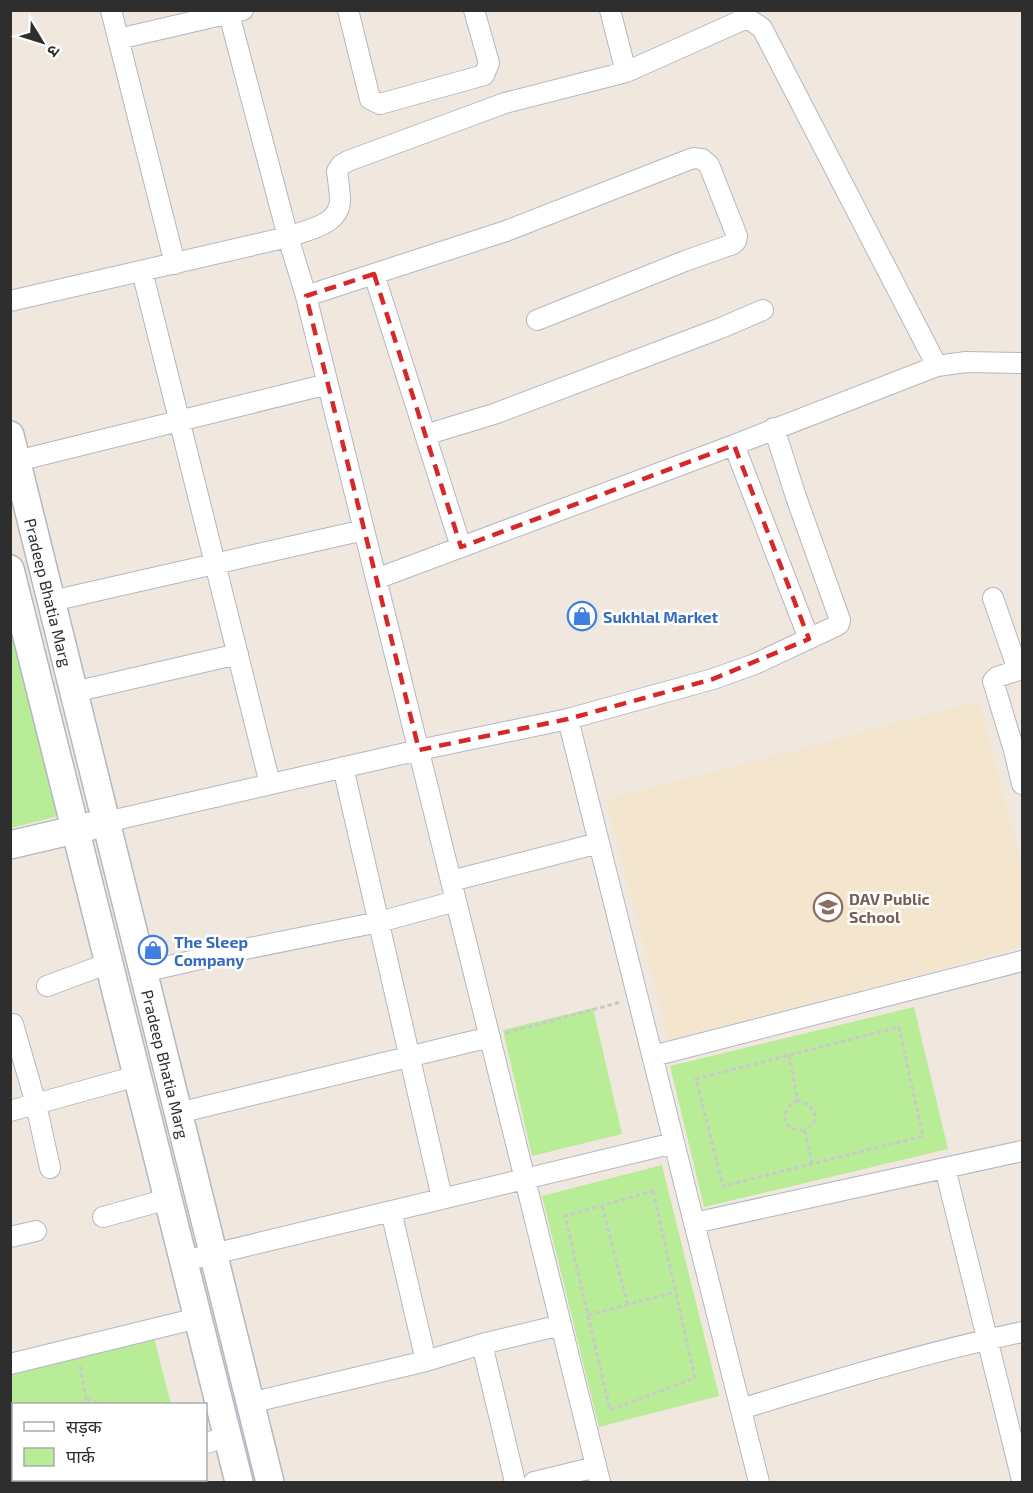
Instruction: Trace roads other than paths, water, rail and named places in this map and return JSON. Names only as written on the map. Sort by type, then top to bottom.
[{"type":"street","points":[[111,10],[175,264]]},
{"type":"street","points":[[348,10],[370,99],[380,104],[484,75],[489,63],[474,10]]},
{"type":"street","points":[[610,10],[626,72]]},
{"type":"street","points":[[118,39],[236,12],[288,237],[306,296],[598,1475],[534,1482]]},
{"type":"street","points":[[10,301],[288,237],[328,222],[338,213],[340,201],[337,171],[348,161],[505,103],[626,72],[745,14],[762,28],[937,366]]},
{"type":"street","points":[[306,296],[506,231],[693,158],[702,159],[709,165],[737,236],[733,244],[537,320]]},
{"type":"street","points":[[142,271],[270,784]]},
{"type":"street","points":[[374,274],[461,547]]},
{"type":"street","points":[[425,435],[494,414],[763,310]]},
{"type":"street","points":[[376,579],[937,366],[966,362],[1023,363]]},
{"type":"street","points":[[17,461],[328,384]]},
{"type":"street","points":[[10,845],[418,750],[568,719],[713,679],[755,664],[836,626],[840,620],[774,428]]},
{"type":"street","name":"Pradeep Bhatia Marg","points":[[10,435],[270,1482]]},
{"type":"street","points":[[734,445],[809,639]]},
{"type":"street","points":[[52,601],[364,530]]},
{"type":"street","name":"Pradeep Bhatia Marg","points":[[11,576],[198,1318],[217,1440],[239,1482]]},
{"type":"street","points":[[993,598],[1020,669],[997,677],[993,681],[1023,784]]},
{"type":"street","points":[[74,692],[238,654]]},
{"type":"street","points":[[568,719],[759,1482]]},
{"type":"street","points":[[344,767],[442,1198]]},
{"type":"street","points":[[451,881],[599,843]]},
{"type":"street","points":[[143,972],[379,922],[456,901]]},
{"type":"street","points":[[652,1056],[1023,961]]},
{"type":"street","points":[[47,986],[109,963]]},
{"type":"street","points":[[13,1024],[36,1104],[50,1168]]},
{"type":"street","points":[[178,1113],[490,1037]]},
{"type":"street","points":[[10,1111],[137,1076]]},
{"type":"street","points":[[184,1261],[674,1143]]},
{"type":"street","points":[[694,1223],[1023,1151]]},
{"type":"street","points":[[945,1168],[1023,1480]]},
{"type":"street","points":[[103,1217],[168,1199]]},
{"type":"street","points":[[391,1211],[426,1361]]},
{"type":"street","points":[[10,1237],[36,1231]]},
{"type":"street","points":[[12,1359],[198,1318]]},
{"type":"street","points":[[250,1403],[426,1361],[482,1344],[561,1325]]},
{"type":"street","points":[[741,1409],[812,1387],[988,1339],[1023,1332]]},
{"type":"street","points":[[482,1344],[516,1482]]},
{"type":"place","name":"Sukhlal Market","points":[[582,616]]},
{"type":"place","name":"DAV Public School","points":[[828,907]]},
{"type":"place","name":"The Sleep Company","points":[[153,950]]}]
